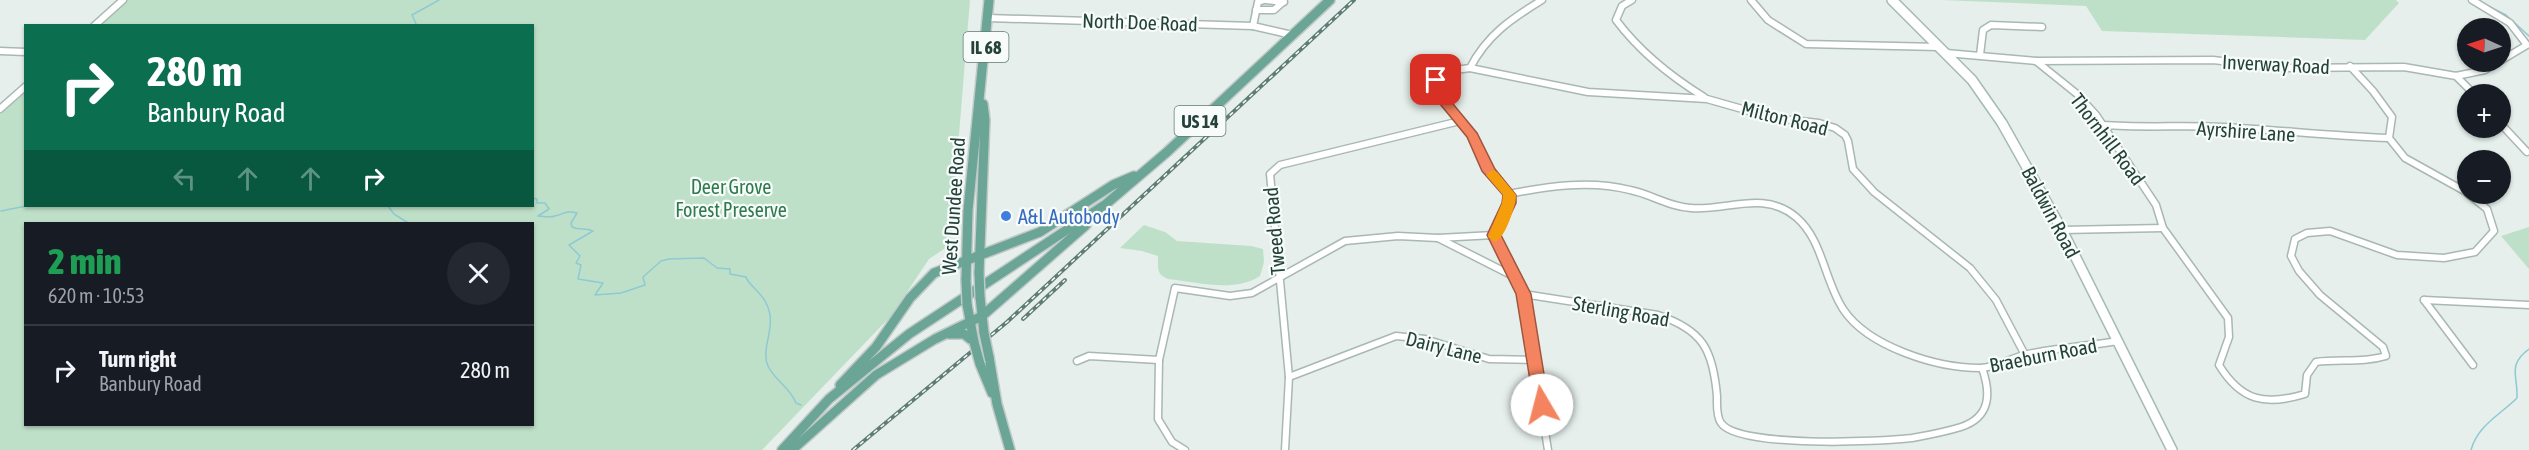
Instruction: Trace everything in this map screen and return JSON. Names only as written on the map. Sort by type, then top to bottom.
[{"type":"main road","name":"West Dundee Road","points":[[970,322],[967,304],[966,259],[974,147],[989,0]]},
{"type":"main road","name":"US 14","points":[[782,450],[829,399],[909,334],[1106,204],[1330,0]]},
{"type":"main road","name":"West Dundee Road","points":[[981,93],[985,120],[979,255],[982,316]]},
{"type":"main road","points":[[829,399],[855,367],[874,349],[923,281],[934,273],[1040,232],[1113,185],[1144,171]]},
{"type":"main road","points":[[792,450],[876,375],[934,339],[982,316],[1094,219],[1106,204]]},
{"type":"main road","points":[[980,238],[988,244],[1011,244]]},
{"type":"main road","name":"IL 68","points":[[982,316],[997,404],[1010,450]]},
{"type":"main road","name":"IL 68","points":[[970,322],[980,364],[997,404]]},
{"type":"main road","points":[[934,339],[956,333],[969,337],[974,342]]},
{"type":"street","points":[[96,24],[123,0]]},
{"type":"street","points":[[1494,235],[1509,203],[1509,195],[1489,171],[1473,136],[1437,93],[1436,80],[1448,71],[1470,68],[1479,47],[1498,27],[1542,0]]},
{"type":"street","points":[[1632,0],[1622,6],[1616,20],[1627,36],[1672,78],[1707,99]]},
{"type":"street","name":"Inverway Road","points":[[1751,0],[1768,20],[1806,44],[1943,50],[2036,62],[2076,59],[2157,62],[2213,60],[2283,68],[2404,67],[2456,76],[2485,70],[2506,60],[2528,45],[2510,23],[2472,0]]},
{"type":"street","name":"Baldwin Road","points":[[1892,0],[1972,80],[1994,111],[2062,230],[2172,450]]},
{"type":"street","points":[[1252,26],[1258,2],[1285,1]]},
{"type":"street","points":[[1256,10],[1274,10],[1285,1]]},
{"type":"street","name":"North Doe Road","points":[[988,18],[1252,26],[1292,35]]},
{"type":"street","points":[[1980,55],[1983,30],[1991,25],[2042,27]]},
{"type":"street","points":[[0,51],[24,52]]},
{"type":"street","name":"Thornhill Road","points":[[2036,62],[2077,94],[2103,125],[2156,205],[2163,228],[2228,318],[2229,338],[2219,365],[2231,385],[2252,397],[2290,399],[2305,394],[2307,375],[2316,362],[2339,359],[2369,361],[2386,356],[2383,347],[2319,295],[2297,269],[2291,256],[2295,239],[2305,233],[2327,230],[2340,232],[2391,254],[2452,258],[2477,251],[2494,231],[2492,215],[2482,204]]},
{"type":"street","points":[[2350,66],[2373,91],[2392,117],[2389,138],[2405,158],[2457,187]]},
{"type":"street","name":"Milton Road","points":[[1470,68],[1588,92],[1707,99],[1774,118],[1819,123],[1835,128],[1845,135],[1850,147],[1853,169],[1874,192],[1970,268],[1996,300],[2025,355]]},
{"type":"street","points":[[2456,76],[2464,84]]},
{"type":"street","points":[[0,109],[24,88]]},
{"type":"street","name":"Tweed Road","points":[[1285,450],[1289,376],[1278,280],[1270,174],[1280,165],[1460,121]]},
{"type":"street","name":"Ayrshire Lane","points":[[2103,125],[2140,128],[2222,127],[2322,136],[2389,138]]},
{"type":"street","points":[[2511,135],[2527,152]]},
{"type":"street","name":"Braeburn Road","points":[[1509,195],[1543,187],[1600,185],[1638,191],[1687,208],[1705,208],[1744,201],[1779,207],[1794,216],[1806,228],[1843,309],[1861,328],[1888,345],[1917,357],[1982,368],[2025,355],[2118,341]]},
{"type":"street","points":[[2062,230],[2163,228]]},
{"type":"street","points":[[1185,450],[1172,442],[1158,419],[1159,360],[1175,288],[1230,296],[1252,292],[1278,280],[1345,241],[1398,236],[1438,238],[1494,235]]},
{"type":"street","points":[[1494,235],[1523,294],[1548,450]]},
{"type":"street","points":[[1438,238],[1515,278]]},
{"type":"street","name":"Sterling Road","points":[[1523,294],[1658,315],[1672,318],[1692,329],[1705,344],[1710,356],[1717,388],[1719,421],[1729,431],[1748,436],[1869,443],[1959,429],[1976,421],[1985,410],[1989,390],[1982,368]]},
{"type":"street","points":[[2473,365],[2424,300],[2529,305]]},
{"type":"street","name":"Dairy Lane","points":[[1289,376],[1396,336],[1425,339],[1489,358],[1535,360]]},
{"type":"street","points":[[1077,361],[1089,356],[1159,360]]},
{"type":"green space","name":"Deer Grove Forest Preserve","points":[[119,0],[970,0],[950,245],[929,259],[891,316],[762,450],[0,450],[0,106],[24,84],[24,207],[534,207],[534,24],[91,24]]},
{"type":"green space","points":[[1942,0],[2396,0],[2399,3],[2365,40],[2102,31],[2086,6]]},
{"type":"green space","points":[[1144,225],[1165,232],[1177,241],[1251,246],[1263,249],[1264,262],[1260,276],[1239,284],[1227,285],[1168,279],[1160,273],[1158,256],[1120,248]]},
{"type":"green space","points":[[2529,227],[2529,269],[2501,236]]},
{"type":"waterway","points":[[416,24],[412,15],[439,0]]},
{"type":"waterway","points":[[2486,5],[2506,15],[2529,36]]},
{"type":"waterway","points":[[534,198],[537,199],[537,203],[545,203],[549,209],[538,216],[551,217],[574,212],[577,213],[571,223],[572,227],[593,231],[569,245],[580,256],[576,263],[581,265],[578,279],[603,283],[595,295],[621,293],[645,285],[643,277],[661,261],[669,259],[704,258],[717,268],[730,269],[730,274],[746,277],[762,296],[770,315],[766,354],[768,366],[796,403],[801,405]]},
{"type":"waterway","points":[[1,211],[24,206]]},
{"type":"waterway","points":[[389,207],[394,214],[407,222]]},
{"type":"waterway","points":[[2471,450],[2474,441],[2484,427],[2517,398],[2516,365],[2529,349]]},
{"type":"railway","points":[[853,450],[1007,322],[1354,0]]},
{"type":"railway","points":[[1023,319],[1065,280]]},
{"type":"slow traffic","points":[[1492,175],[1509,195],[1509,203],[1495,237]]},
{"type":"place","name":"A&L Autobody","points":[[1006,216]]},
{"type":"route","points":[[1436,80],[1437,93],[1473,136],[1489,171],[1509,195],[1509,203],[1494,235],[1523,294],[1542,405]]}]
